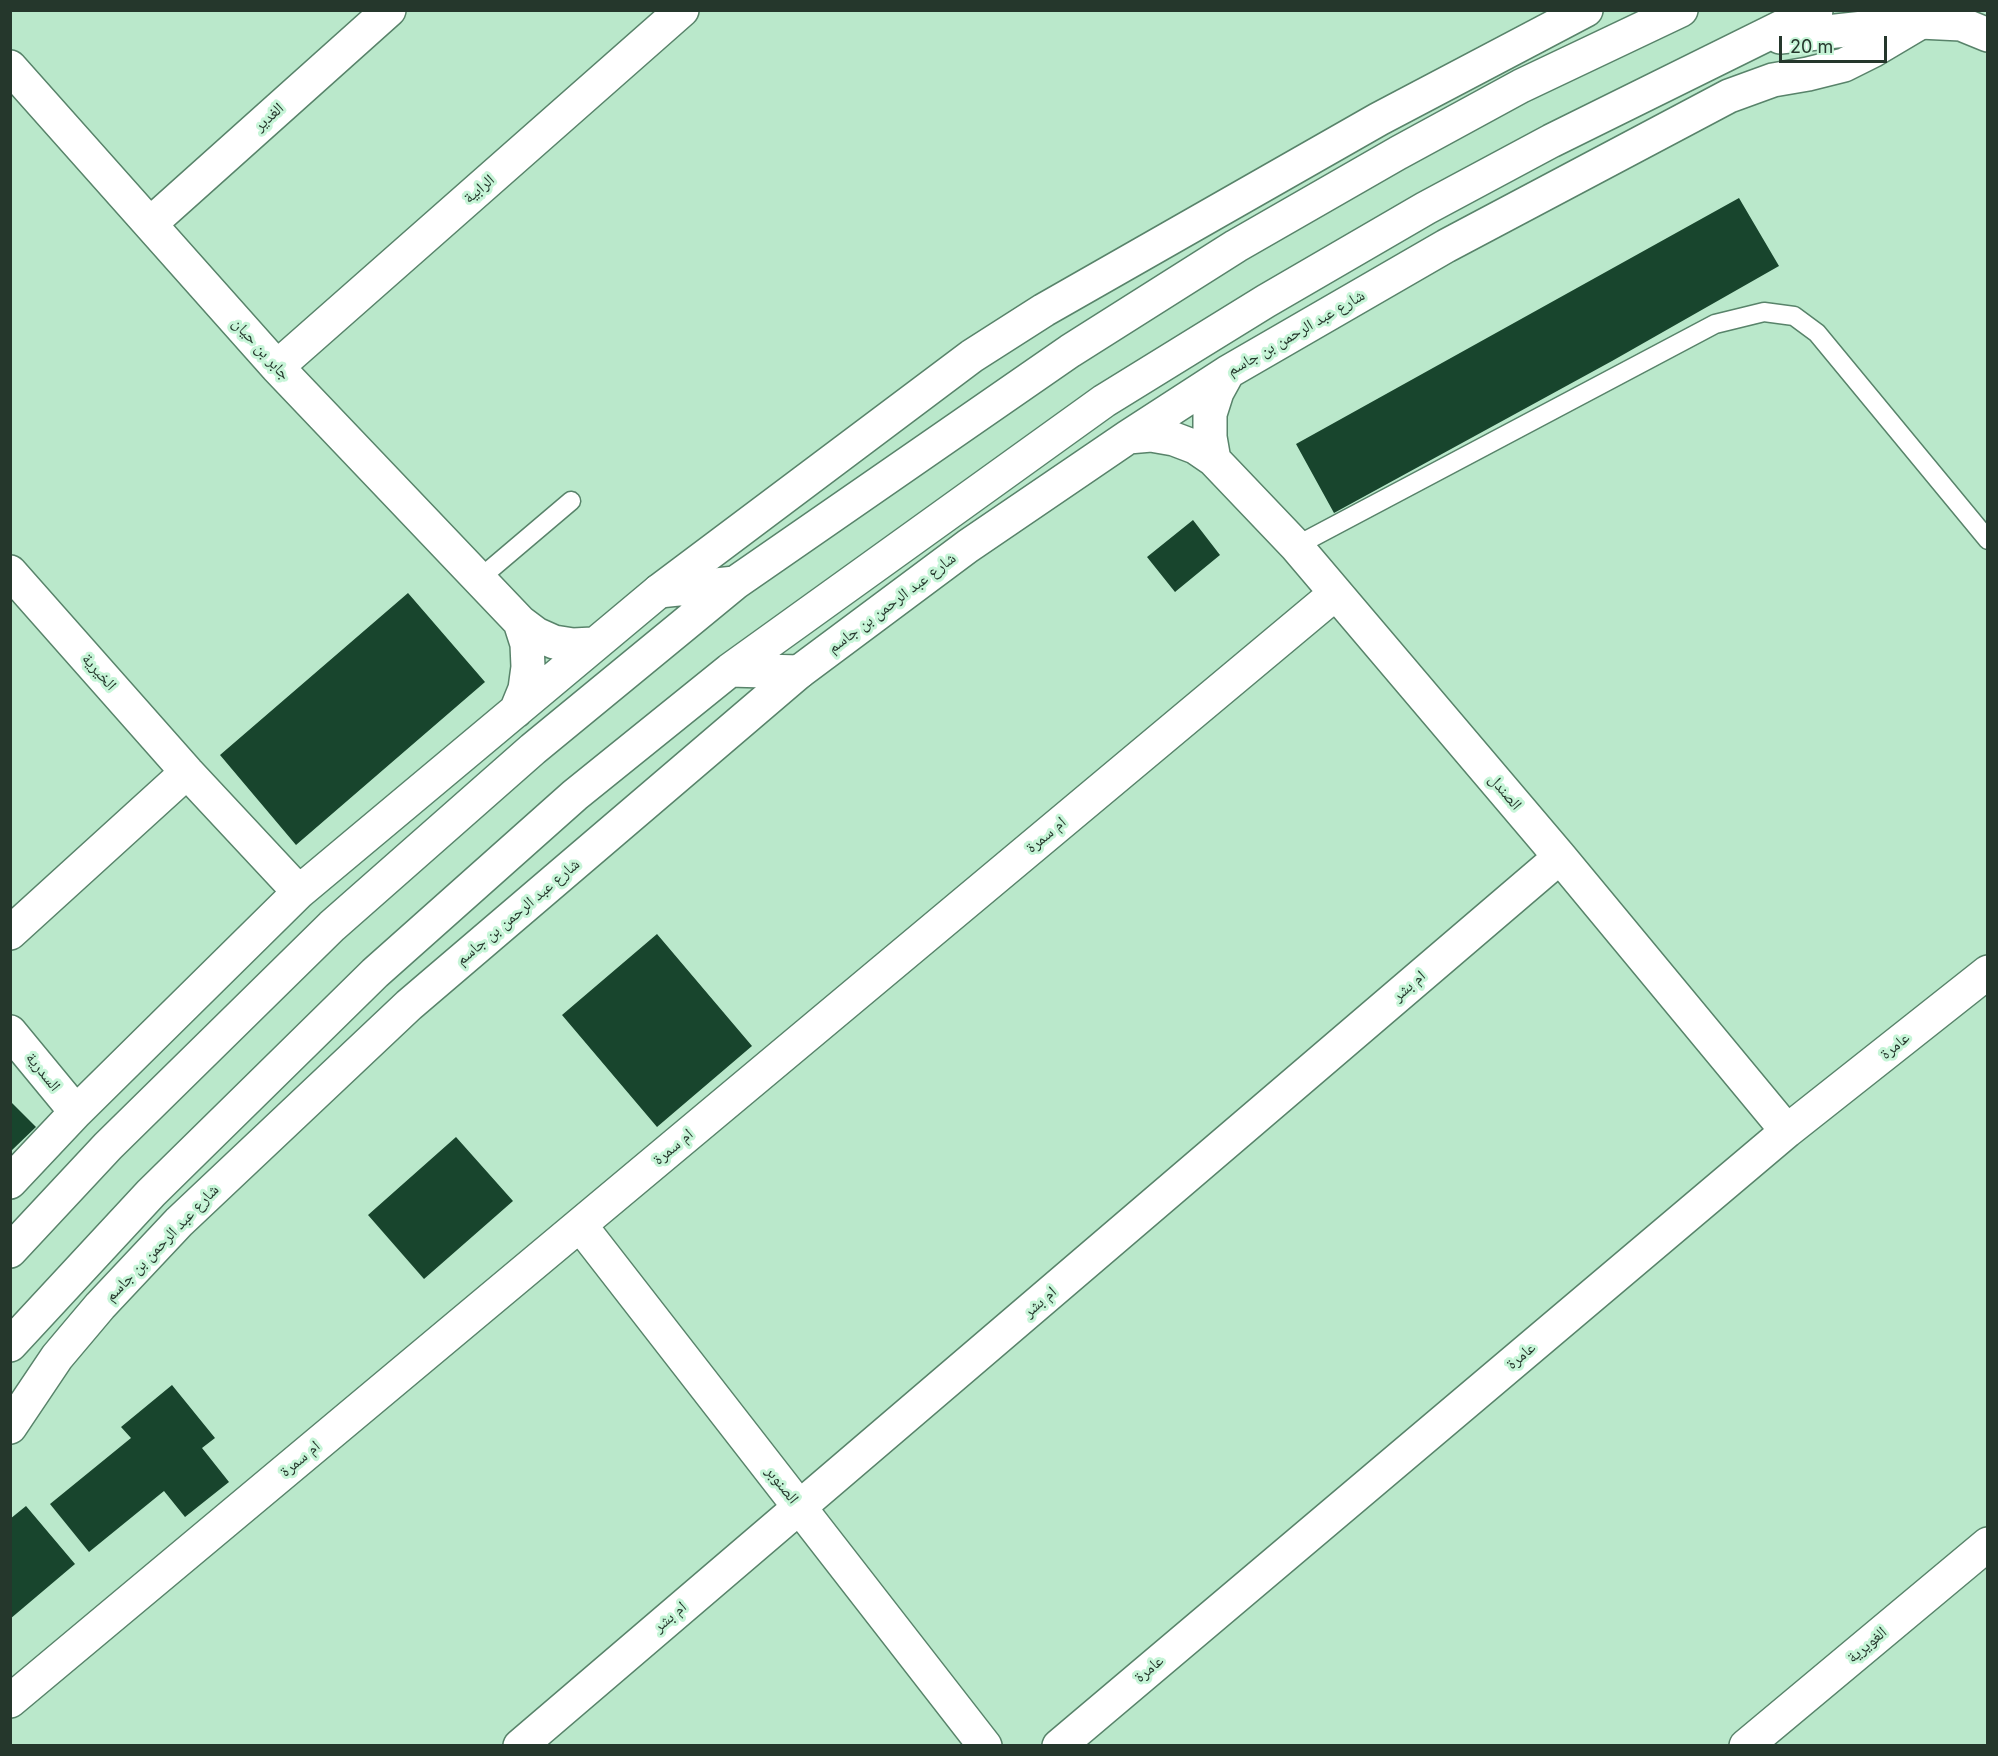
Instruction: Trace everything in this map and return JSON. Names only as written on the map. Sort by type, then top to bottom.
[{"type":"street","name":"الغدير","points":[[150,224],[389,10]]},
{"type":"street","name":"الرابية","points":[[276,367],[682,10]]},
{"type":"street","points":[[10,1182],[76,1112],[298,892],[659,591],[972,356],[1044,310],[1379,119],[1586,10]]},
{"type":"street","points":[[10,1251],[108,1146],[332,926],[533,749],[735,584],[1070,351],[1236,246],[1521,86],[1682,10]]},
{"type":"street","points":[[10,1345],[151,1193],[375,972],[575,795],[730,670],[1104,401],[1266,301],[1426,208],[1551,141],[1816,10]]},
{"type":"street","points":[[1758,40],[1931,16],[1961,24],[1988,35]]},
{"type":"street","name":"شارع عبد الرحمن بن جاسم","points":[[10,1427],[57,1356],[178,1222],[409,1005],[799,672],[968,546],[1228,372],[1446,246],[1729,96],[1773,80],[1844,65],[1931,16]]},
{"type":"street","name":"جابر بن حيان","points":[[10,67],[276,367],[520,622],[536,634],[554,642],[573,645],[593,644]]},
{"type":"street","points":[[1214,460],[1210,437],[1210,414],[1217,392],[1228,372]]},
{"type":"street","name":"الصندل","points":[[1128,437],[1151,435],[1174,439],[1195,447],[1214,460],[1296,546],[1560,857],[1787,1131]]},
{"type":"street","name":"الخيرية","points":[[10,572],[187,772],[298,892]]},
{"type":"street","points":[[659,591],[735,584]]},
{"type":"street","name":"ام سمرة","points":[[10,1701],[1336,593]]},
{"type":"street","name":"جابر بن حيان","points":[[516,711],[525,689],[528,667],[527,644],[520,622]]},
{"type":"street","points":[[730,670],[799,672]]},
{"type":"street","points":[[10,933],[187,772]]},
{"type":"street","name":"ام بشر","points":[[520,1746],[1560,857]]},
{"type":"street","name":"عامرة","points":[[1059,1746],[1787,1131],[1988,972]]},
{"type":"street","name":"السدرية","points":[[10,1032],[76,1112]]},
{"type":"street","name":"الصنوبر","points":[[580,1225],[985,1746]]},
{"type":"street","name":"الغويرية","points":[[1746,1746],[1988,1544]]},
{"type":"lane","points":[[1296,546],[1715,324],[1764,312],[1794,316],[1817,333],[1988,540]]},
{"type":"lane","points":[[479,579],[571,501]]},
{"type":"building","points":[[1739,198],[1779,266],[1612,361],[1334,513],[1296,444]]},
{"type":"building","points":[[1193,520],[1220,555],[1175,592],[1147,557]]},
{"type":"building","points":[[408,593],[485,682],[296,845],[220,755]]},
{"type":"building","points":[[657,934],[752,1046],[657,1127],[562,1015]]},
{"type":"building","points":[[10,1101],[36,1127],[10,1152]]},
{"type":"building","points":[[456,1137],[513,1201],[424,1279],[368,1215]]},
{"type":"building","points":[[172,1385],[215,1438],[202,1448],[229,1482],[185,1517],[164,1491],[89,1552],[50,1504],[131,1438],[121,1427]]},
{"type":"building","points":[[26,1506],[75,1564],[10,1619],[10,1519]]}]
